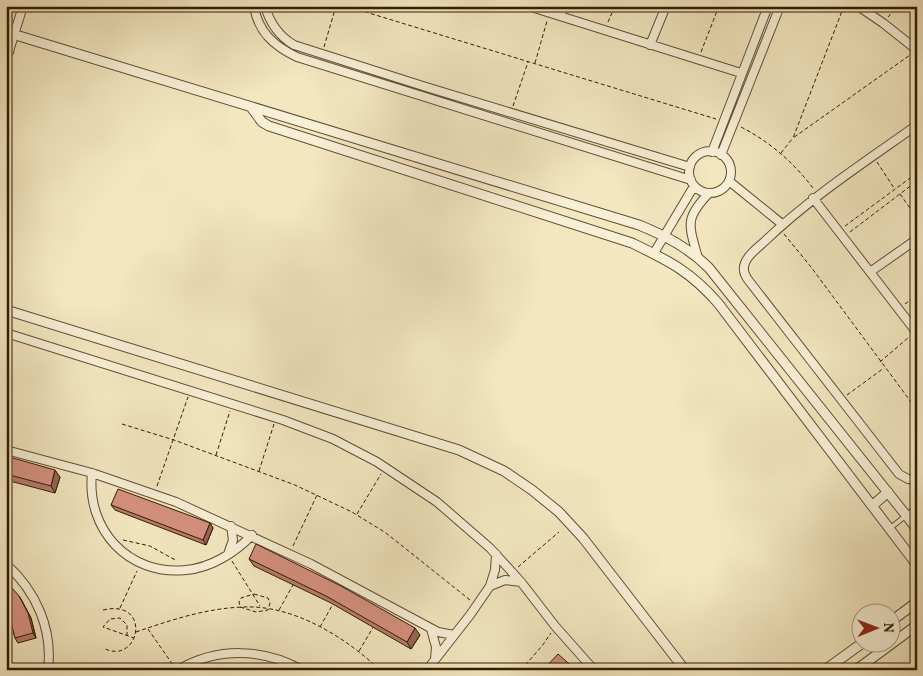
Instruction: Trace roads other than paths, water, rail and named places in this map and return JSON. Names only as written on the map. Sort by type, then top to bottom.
[{"type":"street","points":[[8,50],[10,33],[23,6]]},
{"type":"street","points":[[254,6],[260,26],[267,37],[286,52],[312,62],[423,95],[693,183],[701,191],[709,193]]},
{"type":"street","points":[[265,6],[272,25],[286,40],[294,45],[321,55],[690,167]]},
{"type":"street","points":[[528,6],[741,73]]},
{"type":"street","points":[[560,16],[564,6]]},
{"type":"street","points":[[650,44],[666,6]]},
{"type":"street","points":[[712,152],[768,6]]},
{"type":"street","points":[[721,155],[780,6]]},
{"type":"street","points":[[858,6],[917,50]]},
{"type":"street","points":[[10,33],[639,225],[664,236],[684,247],[698,258],[715,276],[917,529]]},
{"type":"street","points":[[423,95],[426,87]]},
{"type":"street","points":[[251,107],[262,122],[269,126],[632,243],[681,268],[705,289],[718,304],[917,565]]},
{"type":"street","points":[[530,129],[533,120]]},
{"type":"street","points":[[917,125],[816,197],[781,226],[744,263],[745,276],[900,474],[908,479],[917,480]]},
{"type":"street","points":[[654,253],[693,183],[690,167],[698,155],[712,152],[725,158],[730,166],[728,181],[723,189],[709,193],[696,206],[691,218],[691,232],[698,258]]},
{"type":"street","points":[[728,181],[781,226]]},
{"type":"street","points":[[816,197],[841,234],[916,332]]},
{"type":"street","points":[[870,272],[917,239]]},
{"type":"street","points":[[6,310],[459,450],[490,464],[532,490],[572,525],[685,670]]},
{"type":"street","points":[[6,333],[276,418],[332,439],[385,467],[437,502],[496,554],[594,670]]},
{"type":"street","points":[[6,450],[92,473],[154,494],[252,535],[362,590],[432,629],[454,636]]},
{"type":"street","points":[[92,473],[91,491],[94,509],[100,526],[124,553],[140,563],[166,570],[190,570],[212,563],[228,554],[241,546],[252,535]]},
{"type":"street","points":[[872,506],[888,492]]},
{"type":"street","points":[[228,554],[233,540],[231,526]]},
{"type":"street","points":[[427,670],[490,586],[495,570],[496,554]]},
{"type":"street","points":[[6,564],[23,581],[40,610],[48,643],[48,670]]},
{"type":"street","points":[[490,586],[505,580],[521,582]]},
{"type":"street","points":[[900,615],[917,602]]},
{"type":"street","points":[[856,670],[917,625]]},
{"type":"street","points":[[432,629],[436,640],[435,660]]},
{"type":"street","points":[[826,670],[850,652]]},
{"type":"street","points":[[177,670],[189,663],[207,657],[238,653],[272,657],[302,670]]},
{"type":"lane","points":[[889,529],[917,507]]}]
